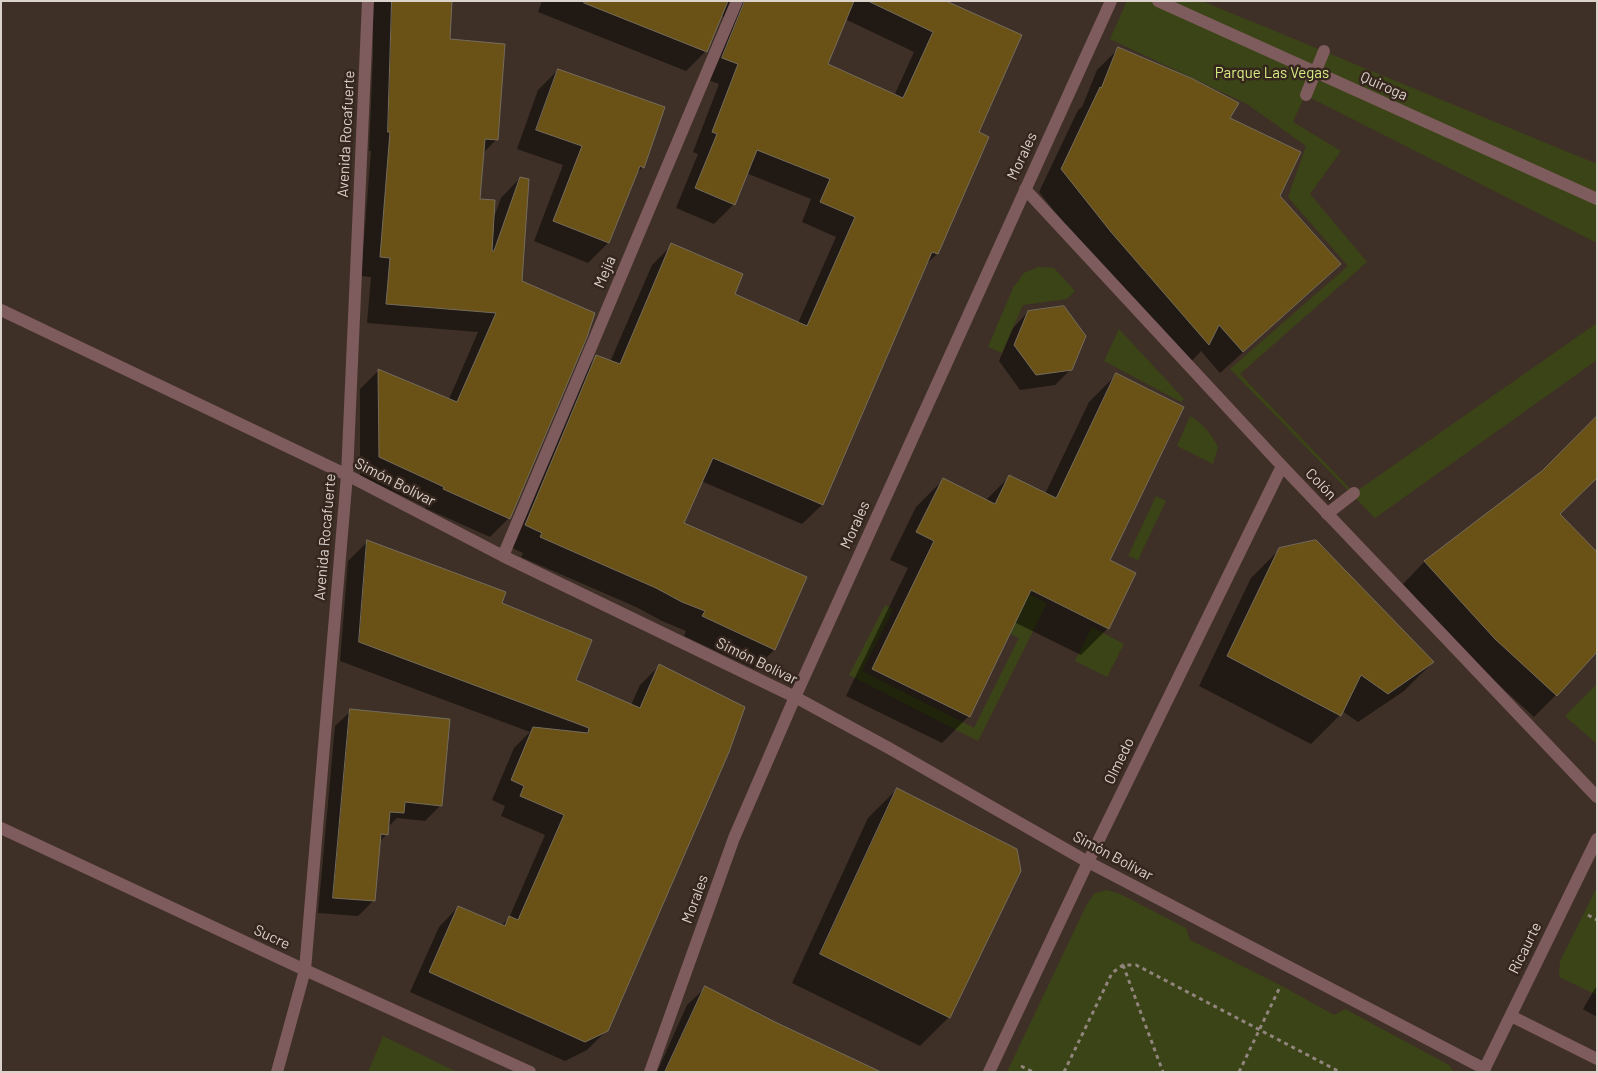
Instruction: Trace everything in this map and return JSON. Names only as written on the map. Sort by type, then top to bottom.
[{"type":"street","name":"Avenida Rocafuerte","points":[[277,1072],[305,970],[347,475],[368,1]]},
{"type":"street","name":"Mejía","points":[[503,556],[737,1]]},
{"type":"street","name":"Morales","points":[[650,1072],[734,838],[795,697],[1111,1]]},
{"type":"street","name":"Quiroga","points":[[1158,1],[1597,200]]},
{"type":"street","points":[[1306,95],[1324,51]]},
{"type":"street","name":"Colón","points":[[1025,189],[1327,514],[1597,797]]},
{"type":"street","name":"Simón Bolívar","points":[[1,310],[347,475],[503,556],[795,697],[887,747],[1088,862],[1484,1071]]},
{"type":"street","name":"Olmedo","points":[[989,1072],[1088,862],[1282,466]]},
{"type":"street","points":[[1327,514],[1354,493]]},
{"type":"street","name":"Sucre","points":[[1,828],[305,970],[530,1072]]},
{"type":"street","name":"Ricaurte","points":[[1484,1071],[1597,839]]},
{"type":"street","points":[[1511,1016],[1597,1059]]},
{"type":"path","points":[[1123,965],[1163,1072]]},
{"type":"path","points":[[1064,1072],[1112,973],[1123,965],[1136,965],[1340,1072]]},
{"type":"path","points":[[1239,1072],[1289,967]]},
{"type":"green space","name":"Parque Las Vegas","points":[[1127,1],[1202,1],[1597,164],[1597,243],[1305,95],[1293,122],[1341,151],[1310,194],[1367,262],[1240,374],[1354,493],[1597,323],[1597,360],[1375,518],[1230,369],[1348,266],[1288,197],[1306,146],[1247,104],[1110,39]]},
{"type":"green space","points":[[1039,267],[1054,268],[1075,291],[1067,299],[1023,305],[1002,353],[988,347],[1013,288],[1024,273]]},
{"type":"green space","points":[[1119,329],[1184,399],[1181,402],[1104,361]]},
{"type":"green space","points":[[1190,416],[1207,430],[1218,447],[1213,464],[1177,446]]},
{"type":"green space","points":[[1156,496],[1166,501],[1138,560],[1128,556]]},
{"type":"green space","points":[[990,575],[1047,603],[978,741],[849,675],[885,605],[893,609],[862,671],[974,728],[1019,638],[971,613]]},
{"type":"green space","points":[[1092,627],[1124,644],[1107,677],[1075,661]]},
{"type":"green space","points":[[1597,684],[1597,744],[1565,716]]},
{"type":"green space","points":[[1597,887],[1597,995],[1559,977],[1560,961]]},
{"type":"green space","points":[[1107,890],[1120,894],[1186,928],[1190,940],[1280,985],[1334,1015],[1345,1009],[1449,1065],[1454,1072],[1007,1072],[1087,904],[1095,893]]},
{"type":"green space","points":[[383,1036],[457,1072],[368,1072]]},
{"type":"building","points":[[392,1],[452,1],[450,39],[505,44],[498,140],[485,139],[480,199],[495,200],[492,251],[494,251],[520,177],[529,179],[522,281],[595,313],[587,337],[510,519],[443,489],[444,487],[379,457],[378,369],[457,402],[496,313],[386,304],[390,258],[380,257],[390,132],[388,132]]},
{"type":"building","points":[[585,1],[728,1],[707,52],[584,3]]},
{"type":"building","points":[[745,1],[854,1],[828,64],[903,98],[933,32],[868,1],[946,1],[1022,35],[979,132],[989,137],[938,254],[932,252],[823,505],[713,458],[684,523],[807,577],[775,650],[702,616],[705,611],[540,537],[542,533],[525,525],[596,355],[620,364],[671,243],[743,274],[735,294],[807,326],[855,217],[820,202],[830,179],[757,150],[735,205],[695,188],[717,134],[712,132],[738,64],[722,58]]},
{"type":"building","points":[[1118,47],[1193,79],[1239,103],[1230,118],[1301,152],[1280,196],[1341,264],[1243,352],[1219,325],[1209,345],[1111,232],[1061,169],[1101,88]]},
{"type":"building","points":[[558,69],[665,107],[644,168],[640,166],[609,243],[553,221],[582,146],[536,130]]},
{"type":"building","points":[[1064,306],[1086,336],[1072,370],[1036,375],[1014,345],[1028,311]]},
{"type":"building","points":[[1116,373],[1184,407],[1110,560],[1136,573],[1109,629],[1031,590],[970,717],[872,669],[934,541],[916,532],[943,478],[995,504],[1009,475],[1056,498]]},
{"type":"building","points":[[1597,416],[1597,478],[1560,514],[1597,552],[1597,652],[1557,696],[1495,639],[1424,561],[1542,471]]},
{"type":"building","points":[[367,540],[506,592],[502,603],[592,640],[576,680],[640,708],[659,664],[745,707],[729,752],[608,1031],[585,1042],[429,972],[458,906],[505,926],[509,916],[518,920],[564,815],[520,796],[524,786],[511,780],[533,727],[588,733],[589,728],[359,642]]},
{"type":"building","points":[[1316,540],[1434,662],[1388,694],[1361,675],[1341,716],[1227,656],[1279,548]]},
{"type":"building","points":[[350,709],[450,719],[442,806],[405,802],[404,813],[390,812],[388,835],[381,834],[375,901],[333,898]]},
{"type":"building","points":[[897,788],[1017,849],[1021,871],[950,1018],[820,954]]},
{"type":"building","points":[[705,986],[775,1022],[881,1072],[665,1072]]}]
